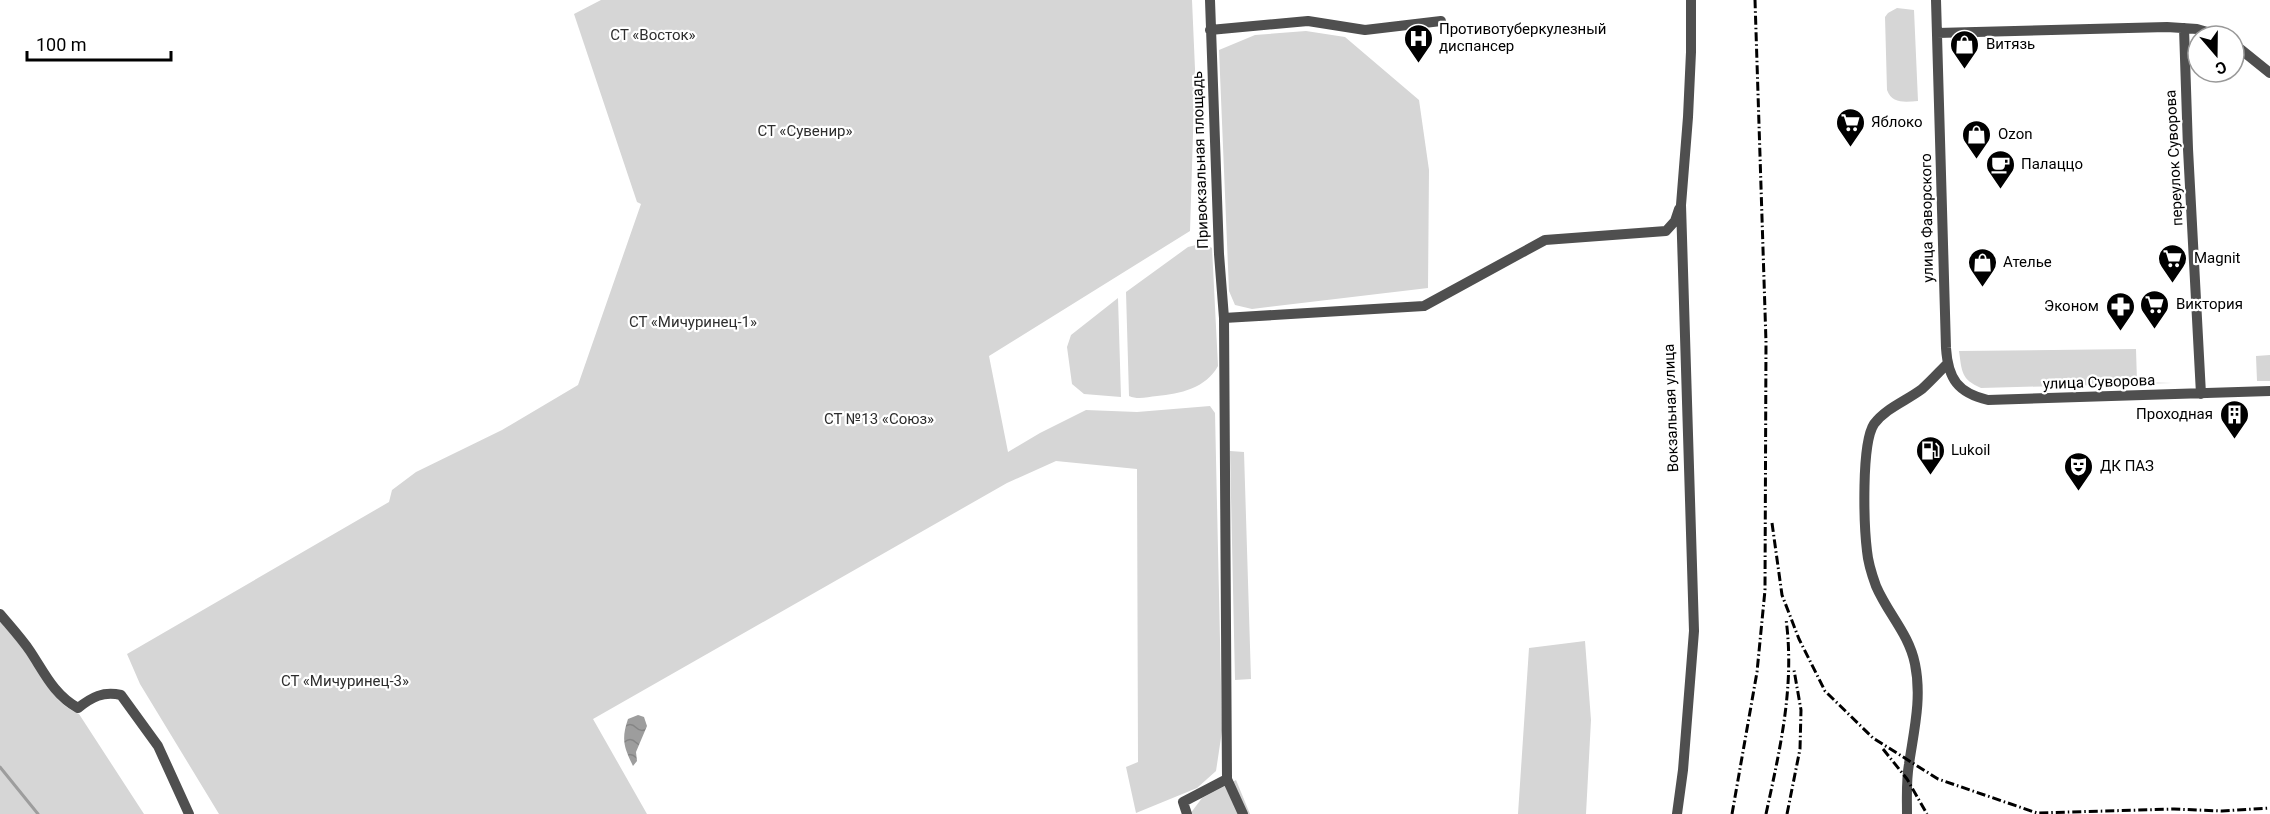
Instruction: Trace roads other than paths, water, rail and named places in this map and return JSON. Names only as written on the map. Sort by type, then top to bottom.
[{"type":"street","name":"Привокзальная площадь","points":[[1209,0],[1219,254],[1224,318],[1227,779]]},
{"type":"street","name":"Вокзальная улица","points":[[1677,814],[1683,770],[1694,631],[1681,205],[1689,106],[1691,0]]},
{"type":"street","name":"улица Фаворского","points":[[1936,0],[1948,363]]},
{"type":"street","points":[[1210,30],[1308,21],[1365,30],[1441,21]]},
{"type":"street","points":[[1937,33],[2132,27],[2184,28]]},
{"type":"street","name":"переулок Суворова","points":[[2184,28],[2188,159],[2201,394]]},
{"type":"street","points":[[2246,54],[2270,74]]},
{"type":"street","points":[[1224,318],[1424,306],[1545,240],[1666,231],[1675,220],[1681,205]]},
{"type":"street","points":[[1907,814],[1907,779],[1917,709],[1917,678],[1910,645],[1882,598],[1870,568],[1864,506],[1867,448],[1873,426],[1882,416],[1920,390],[1948,363]]},
{"type":"street","name":"улица Суворова","points":[[1948,363],[1953,379],[1958,385],[1973,396],[1988,400],[2270,391]]},
{"type":"street","points":[[0,614],[29,649],[48,681],[67,702],[78,708],[92,698],[108,692],[121,695],[158,746],[189,814]]},
{"type":"street","points":[[1187,814],[1183,802],[1227,779],[1243,814]]},
{"type":"water","points":[[638,715],[644,717],[647,726],[636,752],[637,761],[633,766],[624,738],[628,719]]},
{"type":"waterway","points":[[0,767],[38,814]]},
{"type":"railway","points":[[1732,814],[1757,672],[1765,590],[1766,342],[1755,0]]},
{"type":"railway","points":[[1772,523],[1782,595],[1799,639],[1825,691],[1873,738],[1938,779],[2037,813],[2174,809],[2222,811],[2270,808]]},
{"type":"railway","points":[[1766,814],[1785,717],[1789,669],[1786,619]]},
{"type":"railway","points":[[1787,814],[1800,749],[1801,710],[1794,670]]},
{"type":"railway","points":[[1883,749],[1907,779],[1927,814]]},
{"type":"place","name":"Противотуберкулезный диспансер","points":[[1418,64]]},
{"type":"place","name":"Витязь","points":[[1965,70]]},
{"type":"place","name":"Яблоко","points":[[1850,148]]},
{"type":"place","name":"Ozon","points":[[1977,160]]},
{"type":"place","name":"Палаццо","points":[[2000,190]]},
{"type":"place","name":"Magnit","points":[[2173,284]]},
{"type":"place","name":"Ателье","points":[[1982,288]]},
{"type":"place","name":"Виктория","points":[[2155,330]]},
{"type":"place","name":"Эконом","points":[[2120,332]]},
{"type":"place","name":"Проходная","points":[[2234,440]]},
{"type":"place","name":"Lukoil","points":[[1930,476]]},
{"type":"place","name":"ДК ПАЗ","points":[[2079,492]]},
{"type":"park label","name":"СТ «Восток»","points":[[653,35]]},
{"type":"park label","name":"СТ «Сувенир»","points":[[805,131]]},
{"type":"park label","name":"СТ «Мичуринец-1»","points":[[693,322]]},
{"type":"park label","name":"СТ №13 «Союз»","points":[[879,419]]},
{"type":"park label","name":"СТ «Мичуринец-3»","points":[[345,681]]}]
